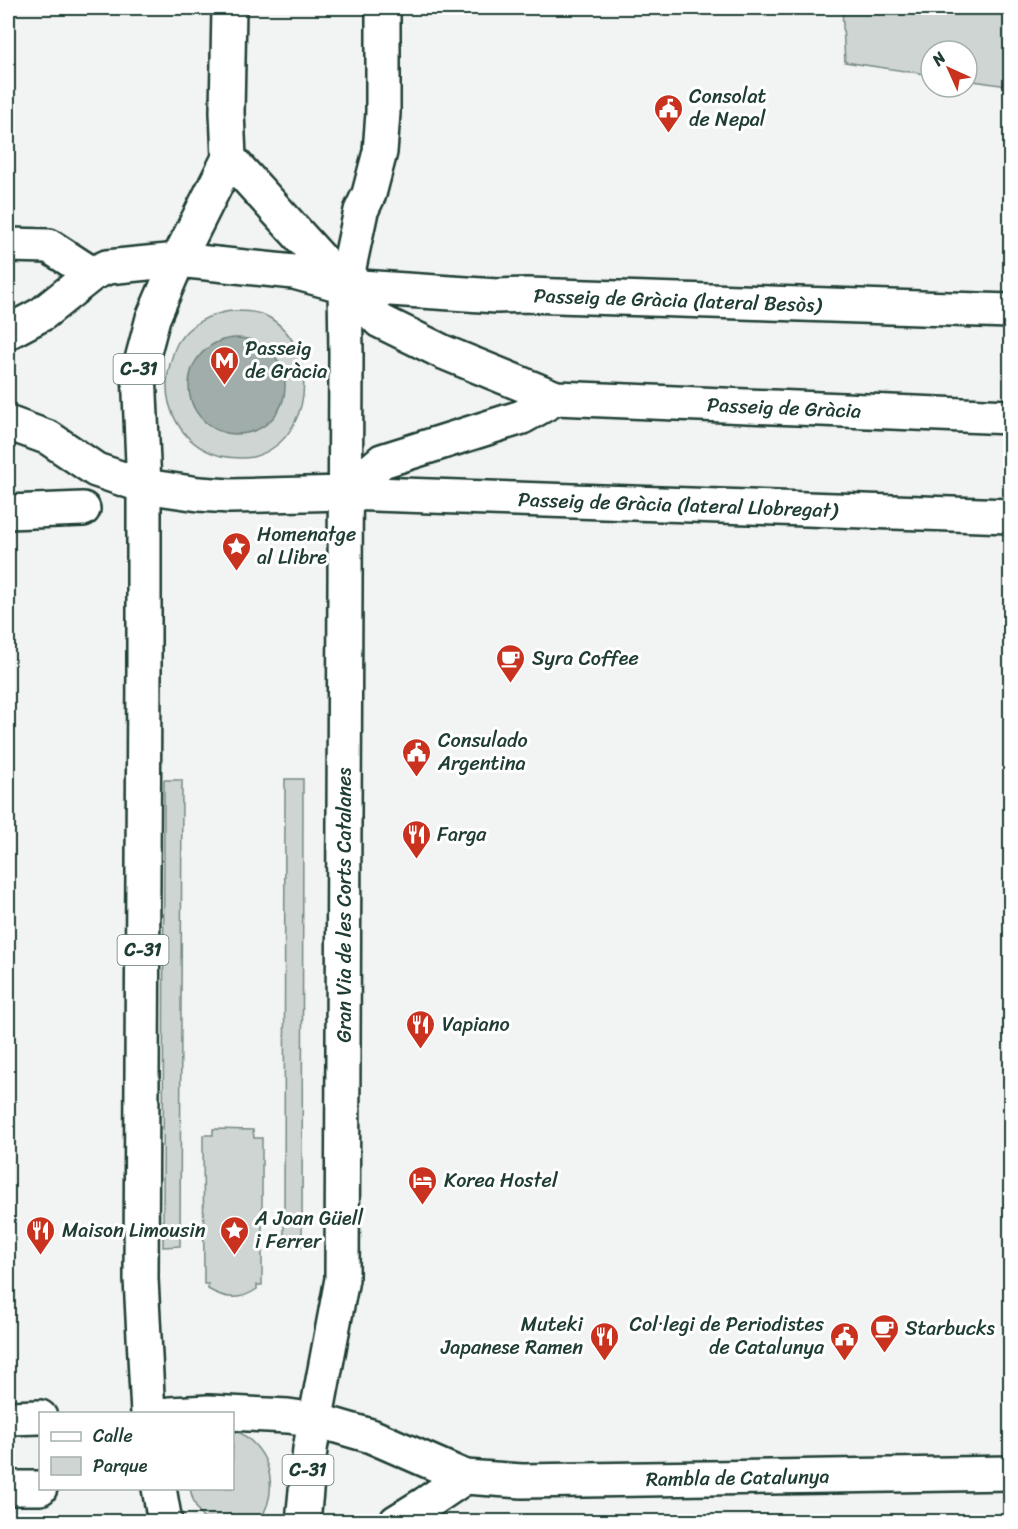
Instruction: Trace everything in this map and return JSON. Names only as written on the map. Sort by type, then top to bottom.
[{"type":"street","name":"C-31","points":[[148,1412],[141,1279],[144,486],[139,370],[153,318],[178,260],[229,158],[227,112],[229,8]]},
{"type":"street","name":"Gran Via de les Corts Catalanes","points":[[303,1521],[310,1449],[342,1279],[345,286],[360,211],[369,194],[380,152],[383,113],[383,8]]},
{"type":"street","points":[[229,158],[345,286]]},
{"type":"street","points":[[8,245],[49,246],[92,273]]},
{"type":"street","points":[[8,332],[42,314],[92,273],[107,267],[178,260],[294,272],[345,286]]},
{"type":"street","name":"Passeig de Gràcia (lateral Besòs)","points":[[345,286],[497,296],[527,295],[1011,311]]},
{"type":"street","name":"Passeig de Gràcia","points":[[345,286],[380,321],[443,352],[556,398],[1011,417]]},
{"type":"street","points":[[8,423],[49,438],[96,470],[144,486],[230,496],[345,493],[382,461],[522,417],[556,398]]},
{"type":"street","name":"Passeig de Gràcia (lateral Llobregat)","points":[[345,493],[1011,516]]},
{"type":"street","points":[[8,512],[83,509]]},
{"type":"street","name":"Rambla de Catalunya","points":[[234,1413],[316,1420],[371,1436],[465,1477],[522,1481],[1011,1473]]},
{"type":"street","points":[[8,1418],[39,1417]]},
{"type":"street","points":[[396,1521],[465,1477]]},
{"type":"street","points":[[8,1488],[39,1488]]},
{"type":"street","points":[[159,1490],[165,1521]]},
{"type":"green space","points":[[842,8],[1010,8],[1007,86],[979,82],[979,39],[919,39],[919,73],[845,62]]},
{"type":"green space","points":[[231,311],[246,311],[266,316],[282,327],[298,352],[304,381],[300,410],[286,436],[266,452],[249,458],[221,456],[194,443],[176,421],[170,408],[168,394],[167,379],[178,342],[194,325],[215,315]]},
{"type":"green space","points":[[285,779],[303,779],[302,1246],[284,1246]]},
{"type":"green space","points":[[164,780],[182,780],[180,1246],[163,1247]]},
{"type":"green space","points":[[213,1129],[253,1130],[254,1138],[262,1138],[262,1285],[257,1285],[257,1289],[251,1293],[239,1297],[220,1295],[208,1289],[208,1284],[204,1284],[203,1135],[213,1135]]},
{"type":"green space","points":[[234,1430],[241,1433],[260,1451],[269,1471],[270,1491],[268,1502],[259,1521],[205,1521],[192,1498],[190,1490],[234,1490]]},
{"type":"shaded area","points":[[228,338],[246,338],[264,346],[277,359],[285,377],[282,405],[264,426],[246,434],[228,434],[210,426],[197,413],[189,395],[189,377],[197,359],[210,346]]},
{"type":"place","name":"Consolat de Nepal","points":[[668,134]]},
{"type":"place","name":"Passeig de Gràcia","points":[[224,386]]},
{"type":"place","name":"Homenatge al Llibre","points":[[236,572]]},
{"type":"place","name":"Syra Coffee","points":[[511,684]]},
{"type":"place","name":"Consulado Argentina","points":[[417,778]]},
{"type":"place","name":"Farga","points":[[416,860]]},
{"type":"place","name":"Vapiano","points":[[421,1050]]},
{"type":"place","name":"Korea Hostel","points":[[423,1206]]},
{"type":"place","name":"Maison Limousin","points":[[41,1256]]},
{"type":"place","name":"A Joan Güell i Ferrer","points":[[234,1256]]},
{"type":"place","name":"Starbucks","points":[[884,1354]]},
{"type":"place","name":"Muteki Japanese Ramen","points":[[604,1362]]},
{"type":"place","name":"Col·legi de Periodistes de Catalunya","points":[[845,1362]]}]
